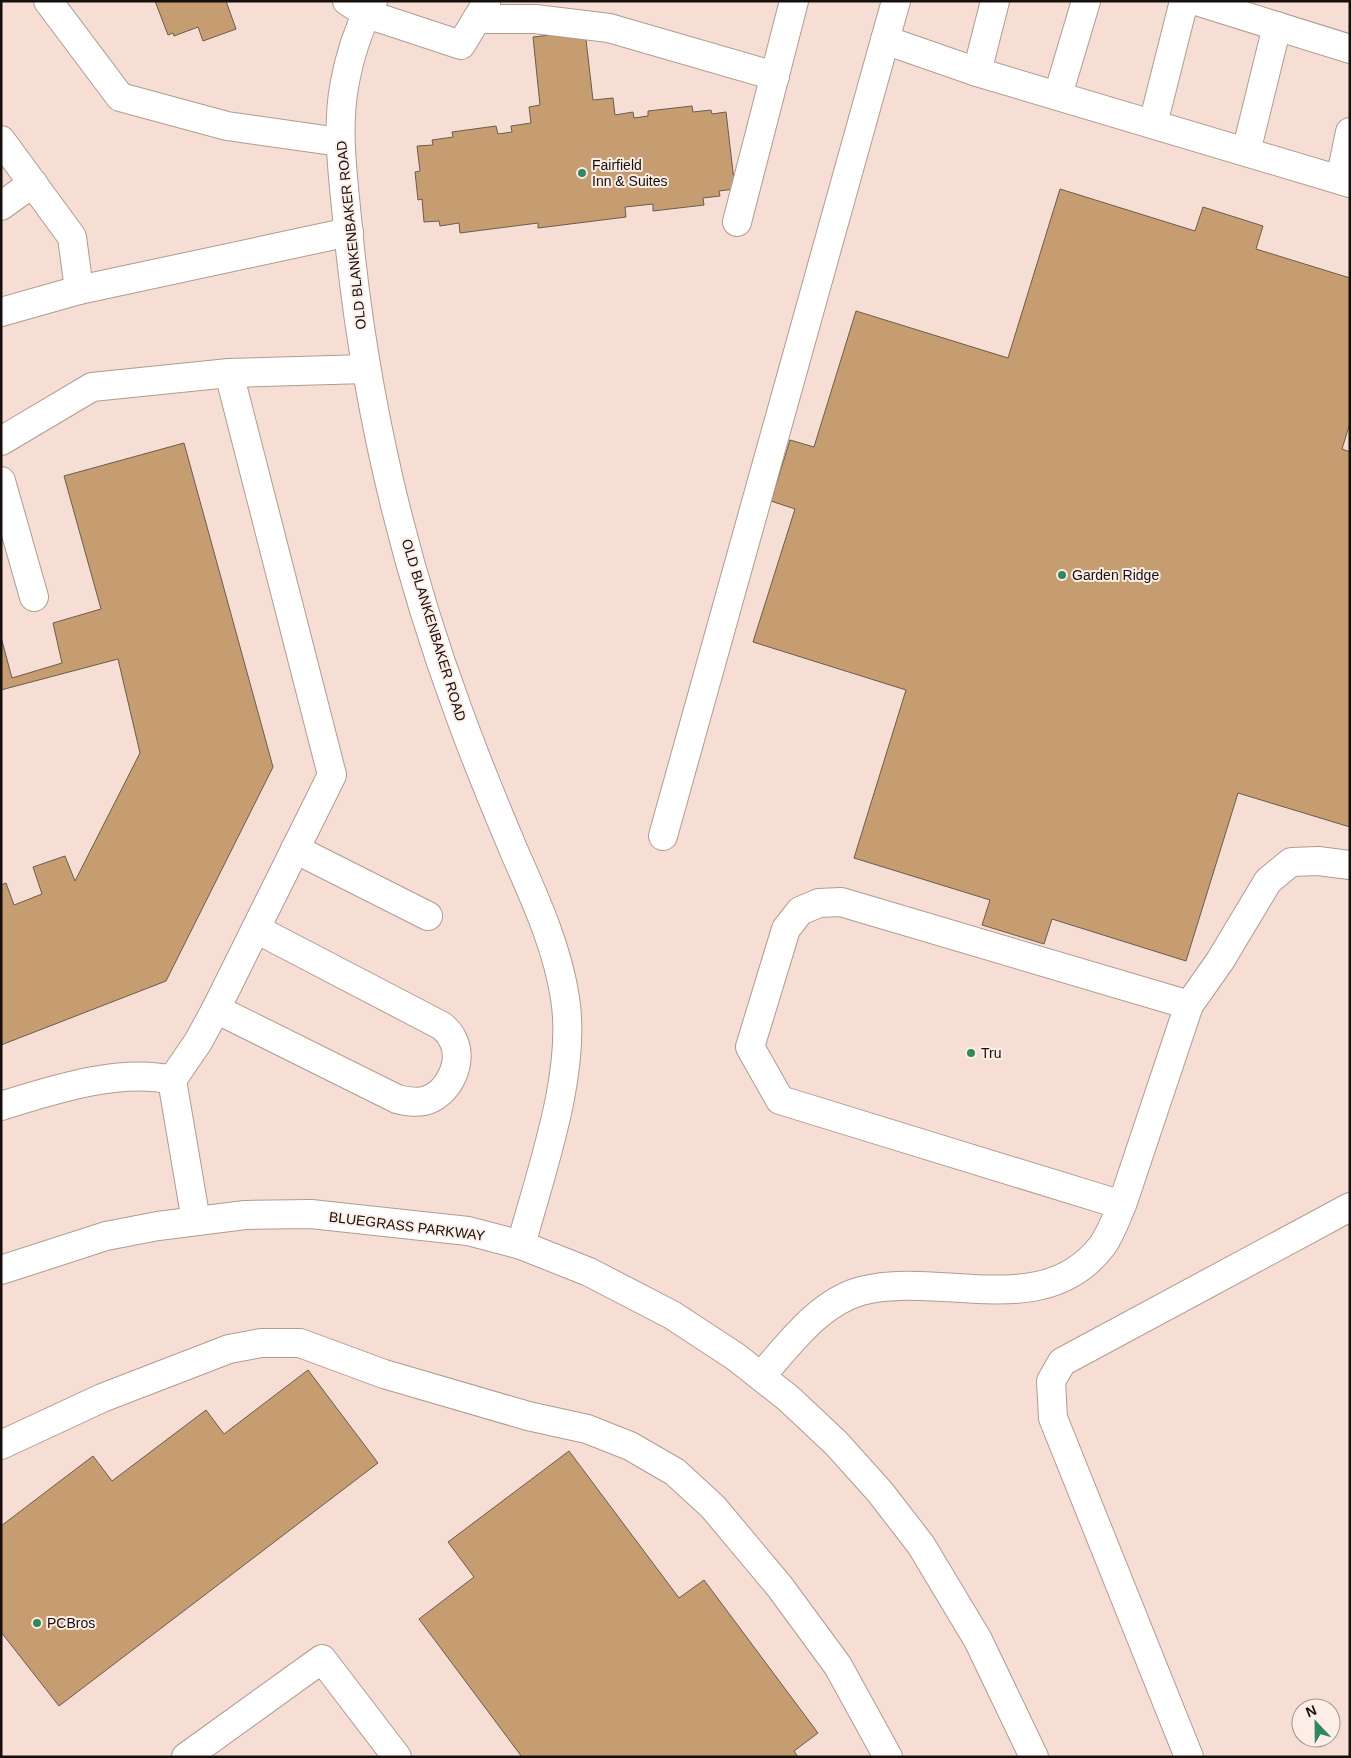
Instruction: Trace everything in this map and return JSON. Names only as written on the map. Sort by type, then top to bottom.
[{"type":"street","points":[[48,1],[120,97],[226,126],[340,142]]},
{"type":"street","points":[[737,222],[794,1]]},
{"type":"street","points":[[663,836],[896,1]]},
{"type":"street","points":[[977,72],[995,1]]},
{"type":"street","points":[[1058,96],[1086,1]]},
{"type":"street","points":[[1153,124],[1184,1]]},
{"type":"street","points":[[1196,1],[1350,49]]},
{"type":"street","points":[[362,5],[461,45],[482,10],[609,28],[775,76]]},
{"type":"street","name":"OLD BLANKENBAKER ROAD","points":[[362,5],[343,90],[340,142],[355,296],[373,414],[416,583],[458,712],[496,808],[546,925],[559,965],[566,1001],[567,1037],[561,1086],[552,1128],[521,1245]]},
{"type":"street","points":[[1246,152],[1277,26]]},
{"type":"street","points":[[885,40],[977,72],[1345,181],[1350,132]]},
{"type":"street","points":[[1,140],[72,236],[80,290]]},
{"type":"street","points":[[1,206],[33,183]]},
{"type":"street","points":[[1,312],[80,290],[348,232]]},
{"type":"street","points":[[1,441],[92,387],[229,373],[366,369]]},
{"type":"street","points":[[196,1221],[172,1080],[198,1042],[216,1009],[332,775],[229,373]]},
{"type":"street","points":[[1,481],[34,597]]},
{"type":"street","points":[[295,849],[428,916]]},
{"type":"street","points":[[761,1376],[815,1318],[830,1305],[860,1292],[895,1285],[933,1285],[978,1290],[1016,1289],[1050,1283],[1082,1266],[1103,1245],[1122,1205],[1188,1005],[1220,960],[1268,881],[1290,862],[1318,861],[1350,865]]},
{"type":"street","points":[[1122,1205],[780,1100],[750,1047],[786,929],[800,911],[819,903],[841,902],[1188,1005]]},
{"type":"street","points":[[216,1009],[397,1099],[408,1102],[424,1101],[442,1090],[452,1078],[457,1054],[453,1038],[442,1026],[256,928]]},
{"type":"street","points":[[1,1106],[68,1088],[131,1076],[153,1076],[172,1080]]},
{"type":"street","points":[[1189,1757],[1052,1418],[1051,1380],[1062,1362],[1350,1207]]},
{"type":"street","name":"BLUEGRASS PARKWAY","points":[[1,1270],[106,1236],[196,1221],[245,1216],[311,1214],[468,1231],[521,1245],[588,1272],[672,1315],[736,1357],[788,1398],[836,1443],[880,1492],[921,1545],[978,1640],[1034,1757]]},
{"type":"street","points":[[1,1445],[102,1398],[229,1349],[261,1343],[300,1343],[393,1377],[528,1416],[587,1429],[630,1446],[674,1472],[713,1507],[780,1587],[838,1666],[888,1757]]},
{"type":"street","points":[[186,1757],[322,1659],[397,1757]]},
{"type":"building","points":[[155,1],[226,1],[236,29],[203,41],[198,27],[174,36],[173,33],[168,35]]},
{"type":"building","points":[[585,31],[593,100],[613,98],[615,115],[633,112],[634,118],[648,116],[648,111],[692,106],[693,112],[711,110],[712,114],[726,112],[735,189],[719,191],[720,196],[703,198],[704,205],[653,211],[653,204],[625,207],[626,217],[538,228],[538,223],[460,233],[459,223],[440,226],[439,221],[424,222],[422,199],[418,200],[415,172],[420,171],[417,146],[433,145],[432,140],[453,137],[452,132],[496,126],[498,134],[512,132],[511,126],[531,123],[529,107],[540,105],[533,37]]},
{"type":"building","name":"Garden Ridge","points":[[1060,189],[1195,231],[1203,207],[1263,226],[1256,249],[1350,278],[1350,423],[1342,449],[1350,452],[1350,827],[1238,793],[1186,961],[1052,919],[1044,944],[982,925],[990,900],[854,858],[906,690],[753,642],[795,509],[771,501],[790,440],[814,447],[856,311],[1008,358]]},
{"type":"building","points":[[184,443],[273,767],[166,981],[1,1045],[1,885],[6,883],[14,905],[42,894],[33,867],[65,856],[75,881],[140,753],[118,659],[1,690],[1,637],[12,678],[62,663],[53,623],[101,609],[64,476]]},
{"type":"building","points":[[308,1370],[378,1463],[59,1706],[1,1632],[1,1526],[93,1456],[112,1481],[206,1410],[224,1434]]},
{"type":"building","points":[[569,1451],[679,1598],[704,1580],[818,1733],[794,1751],[798,1757],[522,1757],[419,1619],[474,1577],[448,1542]]},
{"type":"place","name":"Fairfield Inn & Suites","points":[[582,173]]},
{"type":"place","name":"Garden Ridge","points":[[1062,575]]},
{"type":"place","name":"Tru","points":[[971,1053]]},
{"type":"place","name":"PCBros","points":[[37,1623]]}]
